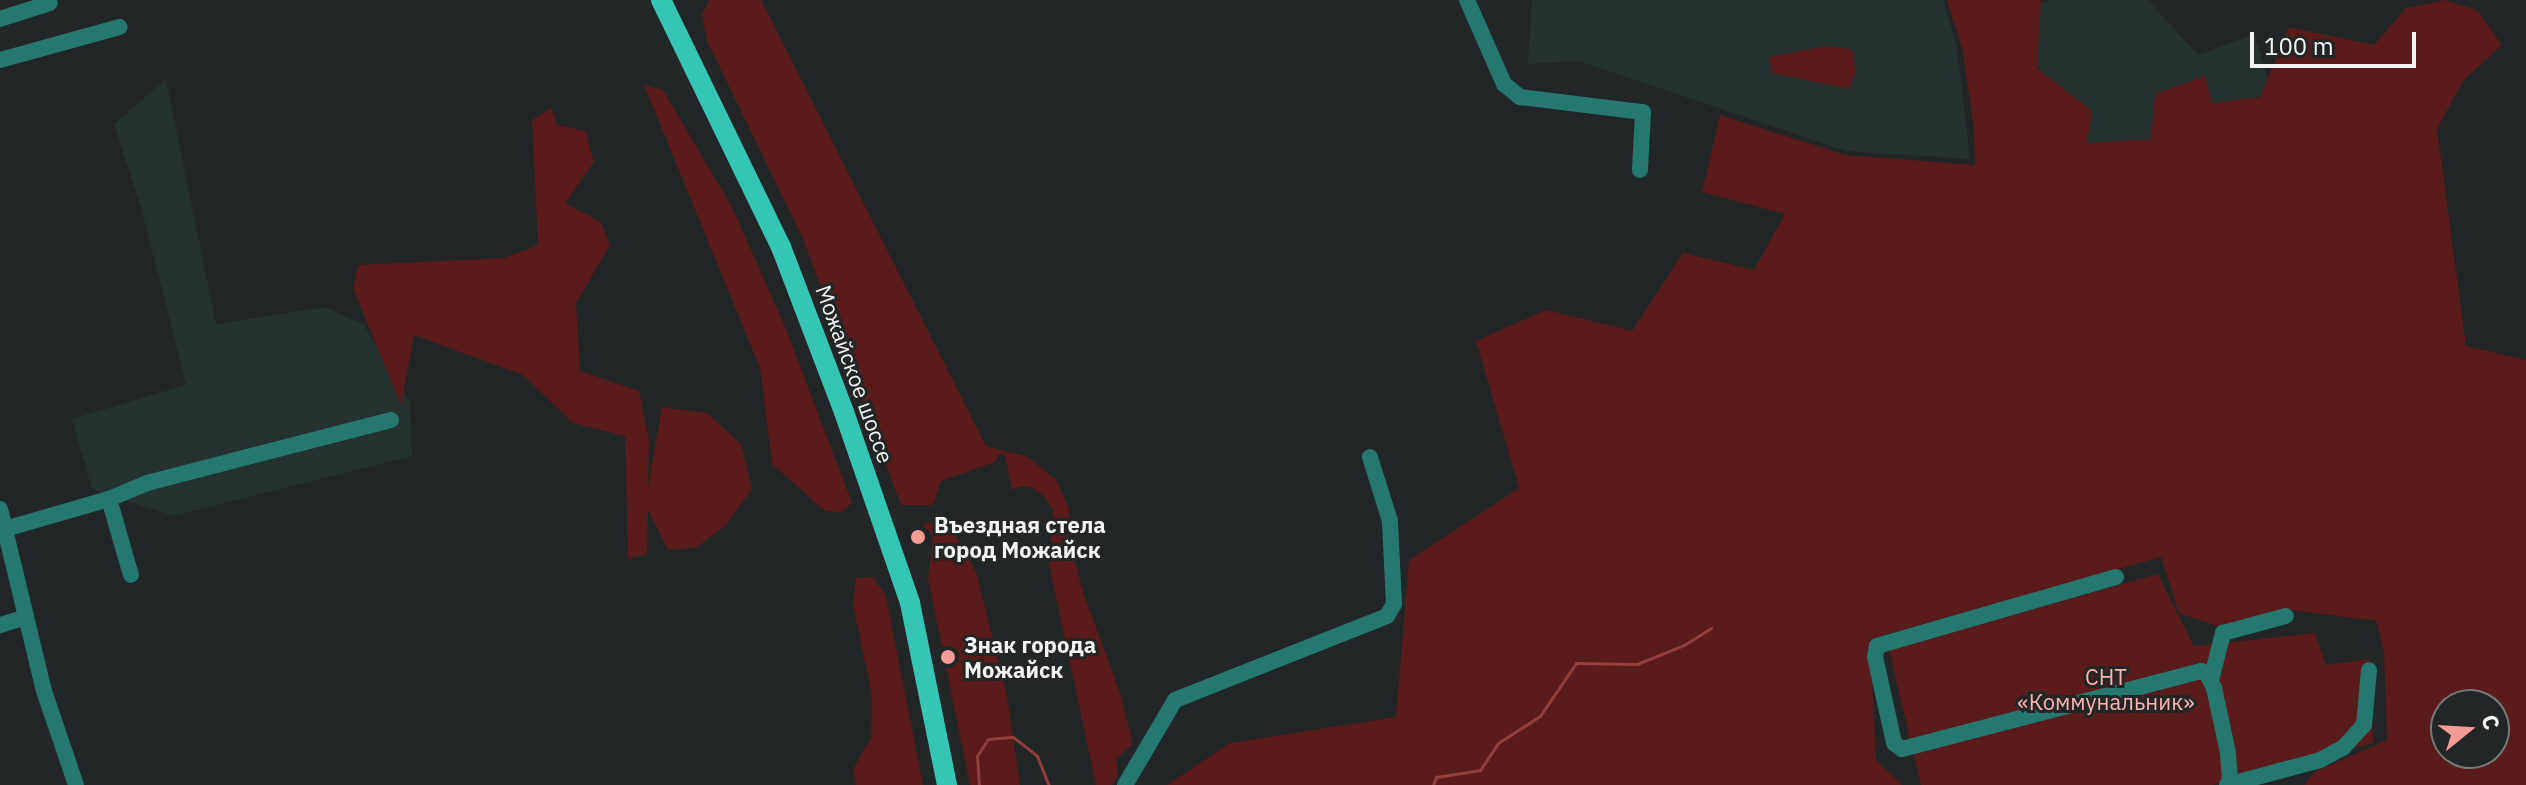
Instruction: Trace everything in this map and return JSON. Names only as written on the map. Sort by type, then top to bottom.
[{"type":"main road","name":"Можайское шоссе","points":[[661,0],[781,247],[844,412],[910,603],[947,785]]},
{"type":"street","points":[[1467,0],[1504,84],[1520,97],[1643,112],[1640,170]]},
{"type":"street","points":[[0,19],[50,3]]},
{"type":"street","points":[[1,57],[120,27]]},
{"type":"street","points":[[5,529],[109,499],[147,483],[391,420]]},
{"type":"street","points":[[1125,785],[1175,700],[1387,616],[1394,604],[1390,521],[1370,457]]},
{"type":"street","points":[[109,499],[131,575]]},
{"type":"street","points":[[0,509],[44,691],[76,785]]},
{"type":"street","points":[[2116,577],[1877,646],[1875,657],[1897,747],[1917,746],[2194,672],[2201,671],[2211,680]]},
{"type":"street","points":[[2286,616],[2223,633],[2211,680],[2228,753],[2229,785],[2320,760],[2343,748],[2364,725],[2369,670]]},
{"type":"street","points":[[0,625],[26,617]]},
{"type":"shaded area","points":[[1532,0],[1943,0],[1957,48],[1970,159],[1846,151],[1579,61],[1528,64]]},
{"type":"shaded area","points":[[2050,0],[2148,0],[2198,55],[2254,34],[2272,90],[2086,166],[2015,16]]},
{"type":"shaded area","points":[[166,79],[216,324],[326,307],[364,325],[410,403],[412,456],[174,516],[92,489],[72,419],[186,385],[141,207],[114,124]]},
{"type":"green space","points":[[709,0],[761,0],[986,446],[1028,457],[1056,480],[1069,508],[1069,533],[1081,586],[1120,693],[1133,744],[1116,759],[1118,775],[1112,785],[1096,785],[1049,565],[1053,511],[1045,497],[1033,488],[1021,486],[1012,490],[1005,456],[1000,453],[995,462],[941,481],[933,505],[901,505],[803,239],[707,41],[702,15]]},
{"type":"green space","points":[[1947,0],[2041,0],[2037,68],[2092,111],[2087,143],[2151,139],[2155,94],[2205,76],[2212,103],[2260,97],[2289,27],[2374,45],[2406,8],[2445,0],[2477,10],[2502,45],[2463,81],[2437,129],[2466,346],[2526,360],[2526,785],[2304,785],[2316,771],[2387,740],[2384,654],[2376,621],[2285,609],[2220,627],[2179,613],[2161,557],[1870,639],[1876,760],[1902,785],[1167,785],[1230,743],[1396,717],[1409,560],[1519,488],[1476,341],[1546,310],[1632,331],[1683,253],[1754,270],[1785,214],[1702,192],[1720,115],[1845,155],[1975,165],[1974,128],[1962,48]]},
{"type":"green space","points":[[1825,46],[1850,49],[1854,53],[1855,74],[1849,89],[1772,73],[1769,57]]},
{"type":"green space","points":[[644,85],[663,90],[732,207],[786,329],[852,503],[842,512],[825,511],[772,464],[760,368]]},
{"type":"green space","points":[[551,108],[557,125],[586,131],[594,162],[565,203],[601,222],[610,245],[576,303],[580,371],[639,391],[649,440],[648,487],[662,407],[707,413],[741,444],[752,489],[725,526],[696,548],[668,550],[648,510],[647,555],[628,558],[625,436],[573,423],[523,375],[414,335],[401,405],[353,288],[358,265],[504,258],[538,245],[532,120]]},
{"type":"green space","points":[[947,519],[976,572],[1006,690],[1020,785],[970,785],[928,579],[933,536],[929,530],[919,530],[925,524]]},
{"type":"green space","name":"СНТ «Коммунальник»","points":[[2158,574],[2194,646],[2315,633],[2326,665],[2370,659],[2373,743],[2212,785],[1921,785],[1889,650]]},
{"type":"green space","points":[[873,577],[886,596],[923,785],[856,785],[853,769],[871,738],[872,696],[853,605],[856,578]]},
{"type":"waterway","points":[[1433,785],[1436,777],[1480,770],[1498,743],[1540,716],[1576,663],[1637,664],[1684,645],[1711,628]]},
{"type":"waterway","points":[[979,785],[977,756],[988,739],[1013,737],[1037,756],[1049,785]]},
{"type":"place","name":"Въездная стела город Можайск","points":[[918,537]]},
{"type":"place","name":"Знак города Можайск","points":[[948,657]]}]
